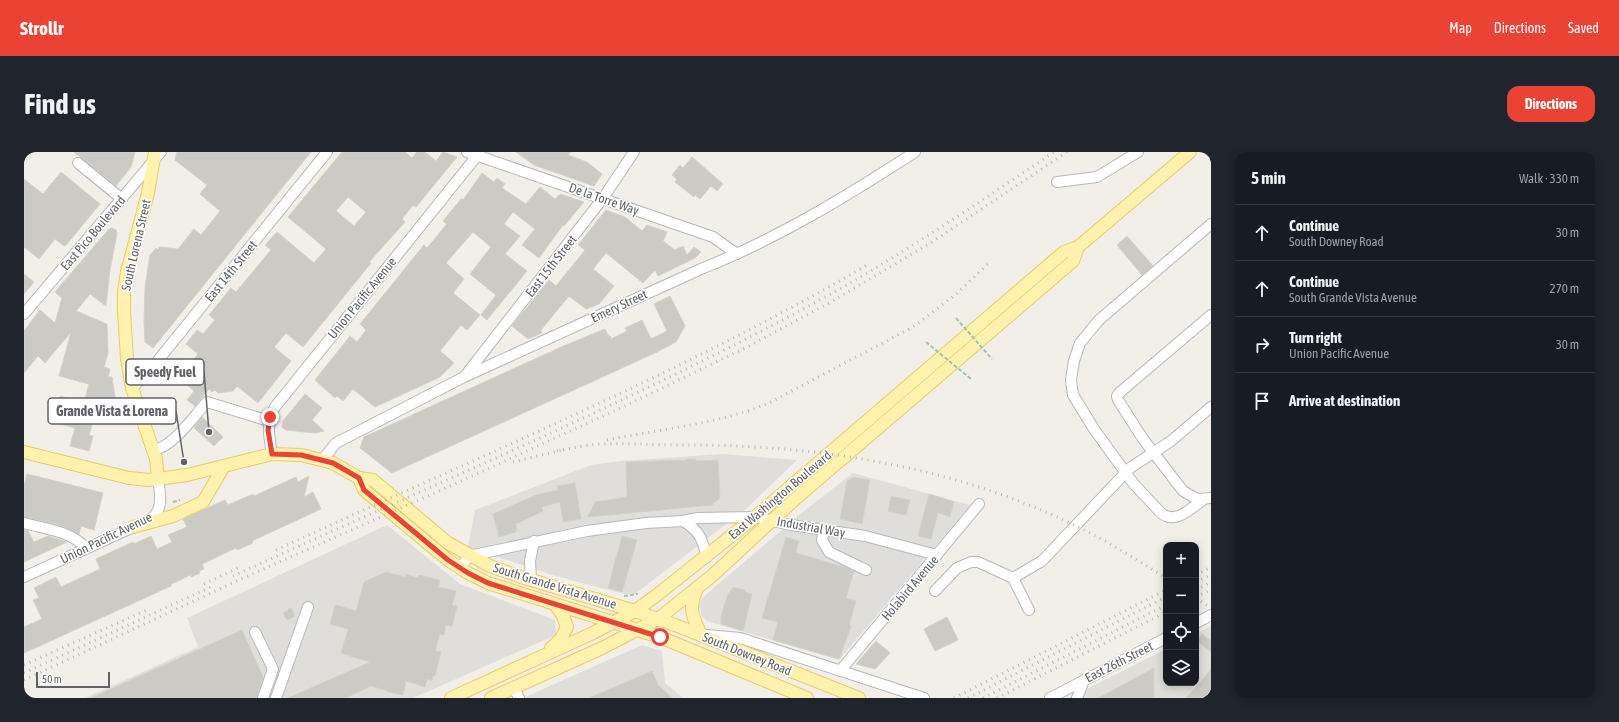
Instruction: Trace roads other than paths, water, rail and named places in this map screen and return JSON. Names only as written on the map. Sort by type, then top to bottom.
[{"type":"main road","name":"East Washington Boulevard","points":[[451,698],[635,611],[707,557],[1064,252],[1078,248],[1190,152]]},
{"type":"main road","name":"South Lorena Street","points":[[157,154],[127,272],[124,291],[125,334],[132,388],[156,459],[158,479]]},
{"type":"main road","name":"East Washington Boulevard","points":[[491,698],[516,693],[658,619],[697,588],[772,521],[1073,261],[1078,248]]},
{"type":"main road","name":"South Grande Vista Avenue","points":[[24,452],[129,478],[158,479],[187,475],[272,454],[301,455],[323,459],[342,467],[359,478],[373,480],[448,543],[469,556],[490,566],[530,580],[635,611]]},
{"type":"main road","points":[[133,527],[173,516],[203,502],[224,466]]},
{"type":"main road","name":"South Grande Vista Avenue","points":[[359,478],[364,490],[448,560],[460,568],[488,583],[614,622]]},
{"type":"main road","points":[[697,588],[692,599],[691,610],[701,635]]},
{"type":"main road","points":[[542,656],[561,639],[567,627],[563,616],[555,604]]},
{"type":"main road","name":"South Downey Road","points":[[635,611],[701,635],[778,667],[859,698]]},
{"type":"main road","name":"South Downey Road","points":[[614,622],[660,637],[807,698]]},
{"type":"street","name":"East 14th Street","points":[[132,388],[151,369],[327,152]]},
{"type":"street","name":"De la Torre Way","points":[[467,152],[479,154],[713,237],[737,254]]},
{"type":"street","name":"East 15th Street","points":[[464,377],[603,198],[634,152]]},
{"type":"street","name":"Emery Street","points":[[323,459],[336,443],[464,377],[701,269],[762,243],[854,191],[915,152]]},
{"type":"street","points":[[1057,182],[1097,177],[1138,152]]},
{"type":"street","name":"East Pico Boulevard","points":[[25,312],[122,199],[157,154]]},
{"type":"street","name":"Union Pacific Avenue","points":[[272,454],[268,430],[269,421],[278,402],[479,154]]},
{"type":"street","points":[[78,163],[122,199]]},
{"type":"street","points":[[1207,499],[1182,515],[1176,517],[1166,517],[1133,483],[1094,429],[1073,395],[1071,380],[1080,343],[1099,320],[1211,224]]},
{"type":"street","points":[[1207,499],[1197,499],[1187,494],[1142,439],[1118,400],[1118,394],[1211,315]]},
{"type":"street","points":[[153,451],[170,443],[207,402],[269,421]]},
{"type":"street","points":[[1013,578],[1042,561],[1126,473],[1171,441],[1211,407]]},
{"type":"street","name":"Union Pacific Avenue","points":[[24,576],[151,519],[157,513],[160,497],[158,479]]},
{"type":"street","name":"Holabird Avenue","points":[[840,671],[979,504]]},
{"type":"street","name":"Industrial Way","points":[[469,556],[534,541],[616,527],[646,523],[683,521],[698,518],[755,517],[865,536],[937,555]]},
{"type":"street","points":[[683,521],[698,532],[702,539],[707,557]]},
{"type":"street","points":[[24,523],[68,535],[80,542],[86,548]]},
{"type":"street","points":[[824,530],[822,540],[829,552],[866,570]]},
{"type":"street","points":[[530,580],[530,561],[534,541]]},
{"type":"street","points":[[460,568],[469,556]]},
{"type":"street","points":[[935,591],[951,573],[964,564],[978,562],[1013,578],[1029,610]]},
{"type":"street","points":[[276,698],[308,607]]},
{"type":"street","points":[[1199,621],[1211,615]]},
{"type":"street","points":[[255,632],[273,669],[263,698]]},
{"type":"street","points":[[701,635],[740,638],[924,698]]},
{"type":"street","name":"East 26th Street","points":[[1056,697],[1084,680],[1163,640]]},
{"type":"street","points":[[1077,698],[1084,680]]},
{"type":"railway","points":[[233,576],[538,439],[690,367],[764,329],[838,290],[893,257],[948,223],[1054,152]]},
{"type":"railway","points":[[24,680],[239,580],[625,406],[749,346],[831,302],[932,242],[1067,152]]},
{"type":"railway","points":[[607,440],[710,421],[769,403],[913,327],[955,295],[989,263]]},
{"type":"railway","points":[[276,550],[650,379],[724,343],[869,264]]},
{"type":"railway","points":[[557,451],[601,444],[739,446],[844,456],[895,465],[946,477],[996,493],[1045,512],[1092,534],[1163,576]]},
{"type":"railway","points":[[513,462],[562,450]]},
{"type":"railway","points":[[204,584],[240,567]]},
{"type":"railway","points":[[1199,573],[1211,567]]},
{"type":"railway","points":[[1199,581],[1211,575]]},
{"type":"railway","points":[[1199,588],[1211,582]]},
{"type":"railway","points":[[24,673],[215,585]]},
{"type":"railway","points":[[1199,596],[1211,590]]},
{"type":"railway","points":[[954,698],[1163,592]]},
{"type":"railway","points":[[968,698],[1163,599]]},
{"type":"railway","points":[[1199,600],[1211,608]]},
{"type":"railway","points":[[983,698],[1163,607]]},
{"type":"railway","points":[[24,665],[149,609]]},
{"type":"railway","points":[[997,698],[1163,614]]},
{"type":"place","name":"Speedy Fuel","points":[[209,432]]},
{"type":"place","name":"Grande Vista & Lorena","points":[[184,462]]}]
